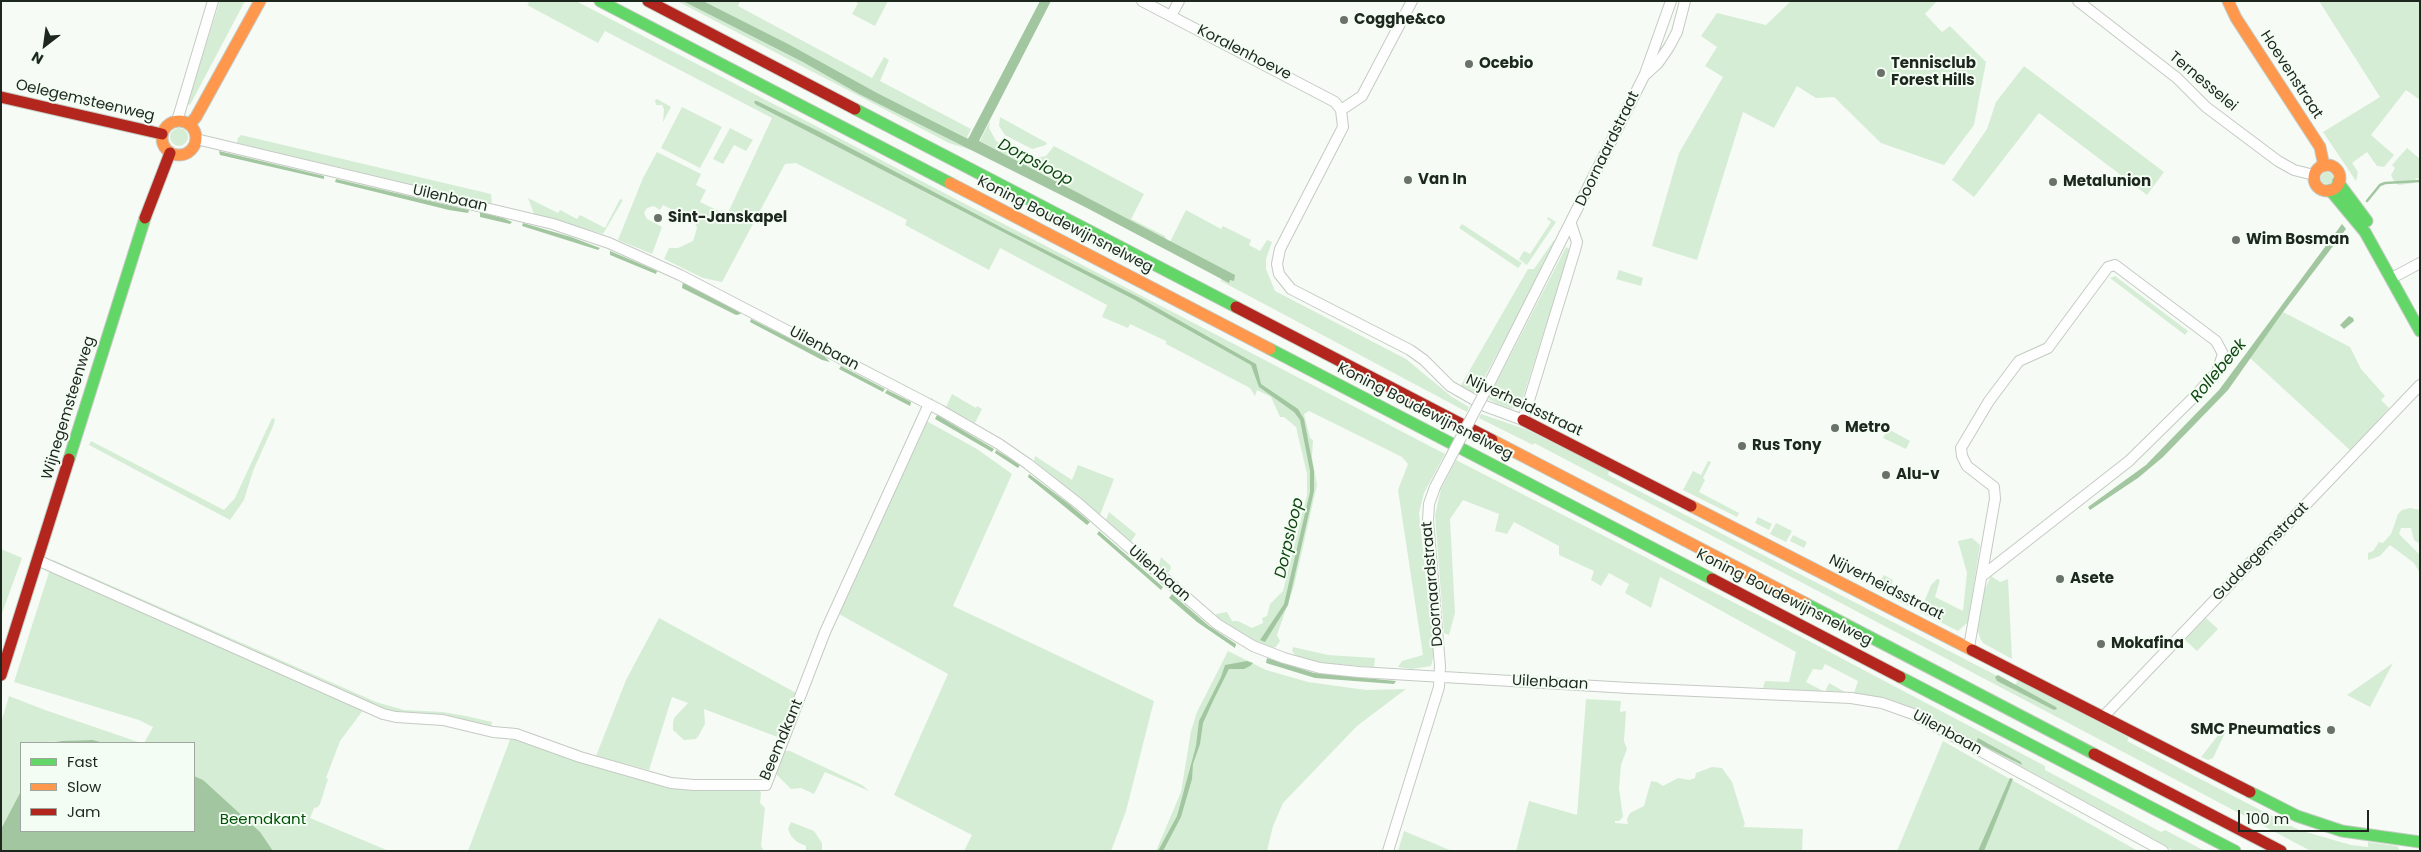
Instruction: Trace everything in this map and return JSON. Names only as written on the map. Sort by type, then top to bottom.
[{"type":"main road","points":[[190,124],[196,117],[260,1]]},
{"type":"main road","name":"Koning Boudewijnsnelweg","points":[[600,1],[2235,851]]},
{"type":"main road","name":"Koning Boudewijnsnelweg","points":[[648,1],[2281,851]]},
{"type":"main road","name":"Hoevenstraat","points":[[2228,1],[2236,18],[2320,147],[2324,158],[2324,166]]},
{"type":"main road","name":"Oelegemsteenweg","points":[[1,97],[162,134]]},
{"type":"main road","points":[[177,121],[190,124],[195,132],[194,146],[188,153],[177,155],[170,153],[163,145],[162,134],[166,126],[177,121]]},
{"type":"main road","name":"Wijnegemsteenweg","points":[[1,675],[151,198],[170,153]]},
{"type":"main road","points":[[2314,175],[2316,171],[2324,166]]},
{"type":"main road","name":"Ternesselei","points":[[2324,166],[2335,168],[2339,175],[2334,186]]},
{"type":"main road","name":"Ternesselei","points":[[2314,175],[2318,187],[2334,186]]},
{"type":"main road","name":"Ternesselei","points":[[2334,186],[2372,228],[2420,331]]},
{"type":"main road","name":"Ternesselei","points":[[2395,277],[2420,315]]},
{"type":"main road","name":"Nijverheidsstraat","points":[[1523,420],[2310,821],[2369,836],[2420,842]]},
{"type":"street","points":[[177,121],[213,1]]},
{"type":"street","name":"Koralenhoeve","points":[[1142,1],[1326,96],[1341,110]]},
{"type":"street","points":[[1171,16],[1179,1]]},
{"type":"street","points":[[1341,110],[1362,96],[1412,1]]},
{"type":"street","name":"Doornaardstraat","points":[[1388,851],[1438,689],[1440,676],[1428,520],[1429,504],[1435,487],[1571,224],[1645,74],[1671,1]]},
{"type":"street","name":"Doornaardstraat","points":[[1645,74],[1658,63],[1669,47],[1677,32],[1685,1]]},
{"type":"street","name":"Ternesselei","points":[[2078,1],[2177,78],[2206,107],[2278,161],[2294,170],[2314,175]]},
{"type":"street","name":"Nijverheidsstraat","points":[[1341,110],[1343,128],[1340,136],[1277,256],[1279,274],[1291,289],[1410,350],[1459,392],[1485,406],[1523,420]]},
{"type":"street","name":"Uilenbaan","points":[[196,139],[524,216],[596,238],[680,274],[970,426],[1028,464],[1079,504],[1200,610],[1230,633],[1253,646],[1284,658],[1320,668],[1629,688],[1851,698],[1882,703],[1913,714],[2163,851]]},
{"type":"street","name":"Doornaardstraat","points":[[1523,420],[1577,242],[1571,224]]},
{"type":"street","points":[[2395,277],[2420,263]]},
{"type":"street","points":[[1969,648],[1995,499],[1994,487],[1967,466],[1962,456],[1962,448],[1989,401],[2019,362],[2048,348],[2108,267],[2115,265],[2216,341],[2223,354],[2217,372],[2187,405],[2129,461],[1982,576]]},
{"type":"street","name":"Guddegemstraat","points":[[2103,717],[2420,385]]},
{"type":"street","name":"Beemdkant","points":[[37,560],[383,714],[396,717],[443,720],[493,732],[516,734],[580,758],[676,784],[766,785],[826,632],[929,404]]},
{"type":"green space","points":[[220,1],[245,1],[190,105],[188,104],[189,97]]},
{"type":"green space","points":[[527,1],[576,1],[1445,454],[1424,493],[1419,513],[1434,655],[1431,666],[1412,669],[1398,667],[1402,661],[1423,655],[1398,490],[1408,464],[1402,457],[1309,411],[1304,414],[1310,438],[1313,440],[1312,457],[1317,485],[1294,586],[1277,635],[1280,641],[1276,647],[1272,648],[1254,641],[1216,617],[1216,614],[1227,612],[1232,621],[1238,621],[1252,628],[1263,623],[1262,618],[1267,616],[1270,604],[1283,591],[1307,495],[1307,474],[1296,427],[1284,417],[1280,417],[1271,397],[1257,390],[1255,396],[1250,388],[1166,344],[1166,341],[1130,324],[1128,328],[1102,317],[1107,305],[1000,248],[989,270],[905,225],[907,220],[796,163],[785,164],[722,282],[703,278],[664,259],[669,248],[678,248],[693,241],[697,228],[694,221],[663,205],[660,210],[654,206],[647,208],[644,213],[647,219],[662,227],[652,254],[618,240],[643,178],[657,152],[701,174],[696,185],[706,190],[700,202],[727,215],[772,118],[605,31],[598,43],[527,5],[529,3]]},
{"type":"green space","points":[[677,1],[740,1],[738,6],[872,78],[884,57],[889,60],[880,81],[971,129],[967,137],[980,141],[990,121],[989,128],[996,141],[1033,159],[1046,156],[1054,146],[1144,194],[1131,219],[1165,236],[1166,240],[1170,242],[1186,210],[1221,229],[1223,226],[1251,240],[1249,245],[1260,251],[1267,240],[1272,242],[1266,259],[1266,269],[1275,291],[1406,359],[1452,397],[1469,407],[1467,412],[1221,281],[1221,278],[984,154],[949,143]]},
{"type":"green space","points":[[854,1],[888,1],[875,26],[852,14],[858,3]]},
{"type":"green space","name":"Tennisclub Forest Hills","points":[[1791,1],[1937,1],[1925,14],[1942,32],[1950,26],[1986,62],[1974,125],[1944,165],[1881,143],[1834,97],[1816,98],[1797,86],[1774,128],[1743,112],[1697,260],[1652,246],[1679,153],[1723,77],[1705,66],[1717,47],[1701,36],[1717,13],[1766,25]]},
{"type":"green space","points":[[2319,1],[2420,1],[2420,100],[2406,90],[2371,135],[2394,155],[2384,167],[2377,166],[2367,152],[2352,163],[2358,172],[2356,181],[2323,132],[2380,97]]},
{"type":"green space","points":[[2024,66],[2164,172],[2147,195],[2039,113],[1974,197],[1952,180],[1987,129],[1996,102]]},
{"type":"green space","points":[[657,99],[671,107],[663,122],[664,109],[662,105],[656,105],[655,100]]},
{"type":"green space","points":[[682,107],[722,127],[700,168],[661,148]]},
{"type":"green space","points":[[1000,117],[1047,143],[1046,145],[1032,149],[1005,135],[999,126]]},
{"type":"green space","points":[[175,128],[183,128],[188,133],[186,144],[175,146],[170,141],[170,133]]},
{"type":"green space","points":[[730,128],[753,140],[746,151],[734,145],[723,164],[713,159]]},
{"type":"green space","points":[[241,135],[491,194],[492,202],[237,143]]},
{"type":"green space","points":[[2407,148],[2420,159],[2420,179],[2416,178],[2414,183],[2399,185],[2395,183],[2391,175],[2395,168],[2392,165]]},
{"type":"green space","points":[[2327,172],[2333,178],[2327,184],[2321,178]]},
{"type":"green space","points":[[528,198],[558,213],[560,210],[577,219],[580,215],[605,228],[620,199],[623,200],[603,234],[534,214]]},
{"type":"green space","points":[[1548,217],[1556,222],[1527,265],[1519,259],[1524,251],[1530,254],[1551,222],[1547,219]]},
{"type":"green space","points":[[1462,224],[1522,263],[1518,268],[1459,228]]},
{"type":"green space","points":[[1554,240],[1555,246],[1475,395],[1460,387],[1528,269],[1534,269]]},
{"type":"green space","points":[[1566,247],[1570,249],[1520,407],[1511,409],[1498,404],[1488,399]]},
{"type":"green space","points":[[1619,270],[1643,278],[1641,286],[1616,279]]},
{"type":"green space","points":[[2115,276],[2188,331],[2185,335],[2110,278]]},
{"type":"green space","points":[[2283,312],[2350,347],[2361,369],[2385,396],[2381,400],[2389,408],[2351,451],[2250,358]]},
{"type":"green space","points":[[952,394],[976,408],[977,406],[982,409],[975,423],[946,407]]},
{"type":"green space","points":[[1481,414],[1525,429],[1609,470],[1608,475],[2015,685],[2018,680],[2129,738],[2127,741],[2299,830],[2351,845],[2368,847],[2368,842],[2397,846],[2400,851],[2311,851],[1534,443],[1533,445],[1479,418]]},
{"type":"green space","points":[[272,418],[275,419],[274,424],[253,471],[244,500],[230,520],[89,445],[91,441],[224,510],[235,498]]},
{"type":"green space","points":[[923,419],[977,449],[1012,474],[953,606],[1154,701],[1126,811],[1111,851],[964,851],[972,835],[894,795],[948,674],[837,613]]},
{"type":"green space","points":[[1888,429],[1910,441],[1906,449],[1883,438]]},
{"type":"green space","points":[[1035,456],[1072,480],[1078,465],[1114,479],[1100,515],[1034,461]]},
{"type":"green space","points":[[1456,460],[1807,640],[2045,766],[2045,770],[2161,832],[2165,830],[2205,851],[2174,851],[1913,708],[1886,698],[1854,693],[1858,681],[1825,664],[1822,670],[1813,669],[1806,682],[1825,692],[1763,688],[1765,681],[1789,682],[1796,652],[1660,577],[1651,608],[1625,593],[1629,584],[1609,573],[1601,586],[1591,580],[1594,571],[1559,555],[1559,546],[1514,522],[1507,534],[1495,531],[1499,514],[1463,500],[1450,519],[1455,613],[1449,635],[1444,633],[1435,515],[1441,489]]},
{"type":"green space","points":[[1708,461],[1711,462],[1699,492],[1739,513],[1737,517],[1683,490],[1693,471],[1701,475]]},
{"type":"green space","points":[[2410,508],[2420,510],[2420,544],[2414,540],[2411,528],[2401,528],[2399,534],[2420,555],[2420,573],[2414,563],[2390,545],[2380,556],[2368,560],[2368,553],[2373,551],[2379,542],[2383,543],[2391,534],[2398,514],[2402,510]]},
{"type":"green space","points":[[1109,512],[1136,534],[1130,543],[1105,522]]},
{"type":"green space","points":[[1758,517],[1772,524],[1769,530],[1755,523]]},
{"type":"green space","points":[[1776,523],[1792,531],[1786,542],[1770,534]]},
{"type":"green space","points":[[1793,535],[1807,542],[1804,548],[1790,541]]},
{"type":"green space","points":[[1972,538],[1980,545],[1968,622],[1958,631],[1920,612],[1931,585],[1937,579],[1940,580],[1935,597],[1963,611],[1967,573],[1958,541]]},
{"type":"green space","points":[[1,549],[22,558],[1,616]]},
{"type":"green space","points":[[1161,557],[1171,566],[1170,571],[1165,574],[1158,567]]},
{"type":"green space","points":[[53,560],[376,702],[404,710],[443,712],[466,716],[492,722],[491,727],[388,711],[52,563]]},
{"type":"green space","points":[[50,569],[364,709],[340,741],[326,778],[328,779],[320,804],[314,808],[310,818],[389,851],[268,851],[195,785],[195,742],[145,742],[153,727],[139,720],[14,682]]},
{"type":"green space","points":[[1884,575],[1893,580],[1891,585],[1915,598],[1914,601],[1908,606],[1876,589]]},
{"type":"green space","points":[[1991,576],[2000,582],[2008,579],[2012,659],[1983,643],[1978,631],[1983,593]]},
{"type":"green space","points":[[659,618],[798,694],[780,738],[704,709],[705,724],[699,735],[696,739],[684,740],[673,730],[673,723],[674,718],[688,703],[672,697],[649,770],[596,756],[626,680]]},
{"type":"green space","points":[[2206,618],[2218,629],[2197,651],[2185,640]]},
{"type":"green space","points":[[1293,647],[1328,655],[1375,658],[1374,667],[1323,663],[1296,656],[1292,651]]},
{"type":"green space","points":[[1228,651],[1266,670],[1308,682],[1366,690],[1406,689],[1357,726],[1283,803],[1273,826],[1267,851],[1156,851],[1181,792],[1191,731],[1197,712]]},
{"type":"green space","points":[[2393,663],[2370,707],[2347,695]]},
{"type":"green space","points":[[1829,683],[1845,692],[1826,692]]},
{"type":"green space","points":[[9,696],[138,742],[100,742],[93,740],[20,742],[20,793],[1,829],[1,723]]},
{"type":"green space","points":[[1586,699],[1621,701],[1620,712],[1626,711],[1624,741],[1627,749],[1621,765],[1619,788],[1623,817],[1619,821],[1615,821],[1615,823],[1628,824],[1627,819],[1630,813],[1644,806],[1651,781],[1663,786],[1678,778],[1689,780],[1695,778],[1696,773],[1712,767],[1722,768],[1732,782],[1745,824],[1743,827],[1803,829],[1802,851],[1516,851],[1529,801],[1577,815]]},
{"type":"green space","points":[[2223,729],[2226,731],[2213,758],[2208,760],[2201,757]]},
{"type":"green space","points":[[511,737],[672,786],[759,789],[761,793],[760,803],[765,808],[761,846],[764,851],[468,851]]},
{"type":"green space","points":[[1943,741],[2010,779],[2138,851],[1897,851]]},
{"type":"green space","points":[[784,751],[790,751],[862,785],[869,791],[825,772],[814,794],[801,788],[791,789],[774,772]]},
{"type":"green space","points":[[791,822],[814,831],[822,843],[822,851],[806,851],[806,846],[797,842],[791,836],[788,829]]},
{"type":"green space","points":[[1404,831],[1452,851],[1398,851]]},
{"type":"shaded area","points":[[683,1],[703,1],[968,139],[1040,1],[1051,1],[979,141],[1235,275],[1234,281],[1230,280],[1229,283],[1087,208],[859,94],[803,62]]},
{"type":"shaded area","points":[[754,101],[818,131],[1140,298],[1256,364],[1261,384],[1298,409],[1304,419],[1314,471],[1314,491],[1288,605],[1265,642],[1260,640],[1284,604],[1310,492],[1310,471],[1300,420],[1294,412],[1259,387],[1251,365],[1133,299],[774,114],[755,104]]},
{"type":"shaded area","points":[[219,151],[324,176],[324,179],[220,155]]},
{"type":"shaded area","points":[[336,179],[469,210],[468,213],[449,210],[335,182]]},
{"type":"shaded area","points":[[480,212],[512,222],[510,224],[480,217]]},
{"type":"shaded area","points":[[523,223],[571,237],[600,248],[598,250],[522,226]]},
{"type":"shaded area","points":[[2342,224],[2346,229],[2283,312],[2228,390],[2163,457],[2138,478],[2090,510],[2088,507],[2146,465],[2219,390]]},
{"type":"shaded area","points":[[610,251],[657,271],[656,274],[610,255]]},
{"type":"shaded area","points":[[683,282],[741,314],[736,315],[682,288]]},
{"type":"shaded area","points":[[2349,316],[2354,321],[2344,329],[2340,325]]},
{"type":"shaded area","points":[[751,319],[823,355],[830,362],[822,360],[750,322]]},
{"type":"shaded area","points":[[841,366],[885,389],[883,392],[839,369]]},
{"type":"shaded area","points":[[887,390],[911,402],[910,406],[885,393]]},
{"type":"shaded area","points":[[937,415],[994,449],[992,452],[935,419]]},
{"type":"shaded area","points":[[996,450],[1020,465],[1018,468],[995,453]]},
{"type":"shaded area","points":[[1029,474],[1090,522],[1087,525],[1028,477]]},
{"type":"shaded area","points":[[1099,531],[1163,587],[1161,590],[1097,534]]},
{"type":"shaded area","points":[[1172,594],[1209,626],[1236,644],[1235,648],[1197,622],[1169,598]]},
{"type":"shaded area","points":[[1267,658],[1314,673],[1396,681],[1394,684],[1315,678],[1266,663]]},
{"type":"shaded area","points":[[1247,661],[1253,663],[1244,669],[1229,669],[1213,701],[1203,723],[1200,744],[1193,764],[1192,779],[1181,817],[1163,851],[1158,851],[1177,816],[1196,746],[1199,721],[1225,665]]},
{"type":"shaded area","points":[[1998,675],[2057,709],[2054,710],[1997,681],[1995,677]]},
{"type":"shaded area","points":[[1978,738],[2021,762],[2022,765],[1976,742]]},
{"type":"shaded area","points":[[93,740],[100,742],[55,742]]},
{"type":"shaded area","points":[[195,776],[203,780],[260,832],[273,851],[1,851],[1,829],[20,793],[20,832],[195,832]]},
{"type":"shaded area","points":[[2010,778],[2013,779],[1984,851],[1978,851]]},
{"type":"waterway","name":"Rollebeek","points":[[2367,201],[2380,185],[2385,183],[2420,181]]},
{"type":"traffic: fast","points":[[600,1],[950,183]]},
{"type":"traffic: fast","points":[[855,109],[1236,307]]},
{"type":"traffic: fast","points":[[2338,182],[2367,221]]},
{"type":"traffic: fast","points":[[2330,190],[2365,232],[2420,331]]},
{"type":"traffic: fast","points":[[69,459],[145,218]]},
{"type":"traffic: fast","points":[[1270,349],[1712,579]]},
{"type":"traffic: fast","points":[[1805,603],[2094,754]]},
{"type":"traffic: fast","points":[[1900,677],[2235,851]]},
{"type":"traffic: fast","points":[[2250,792],[2297,816],[2342,831],[2420,842]]},
{"type":"traffic: slow","points":[[190,124],[196,117],[260,1]]},
{"type":"traffic: slow","points":[[2228,1],[2236,18],[2320,147],[2324,166]]},
{"type":"traffic: slow","points":[[179,121],[186,122],[191,126],[195,131],[196,138],[195,145],[191,150],[186,154],[179,155],[172,154],[167,150],[163,145],[162,138],[163,131],[167,126],[172,122],[179,121]]},
{"type":"traffic: slow","points":[[2327,165],[2336,169],[2340,178],[2336,187],[2327,191],[2318,187],[2314,178],[2318,169],[2327,165]]},
{"type":"traffic: slow","points":[[950,183],[1270,349]]},
{"type":"traffic: slow","points":[[1492,440],[1805,603]]},
{"type":"traffic: slow","points":[[1691,506],[1972,650]]},
{"type":"traffic: jam","points":[[648,1],[855,109]]},
{"type":"traffic: jam","points":[[1,97],[162,134]]},
{"type":"traffic: jam","points":[[145,218],[170,153]]},
{"type":"traffic: jam","points":[[1236,307],[1492,440]]},
{"type":"traffic: jam","points":[[1523,420],[1691,506]]},
{"type":"traffic: jam","points":[[1,675],[69,459]]},
{"type":"traffic: jam","points":[[1712,579],[1900,677]]},
{"type":"traffic: jam","points":[[1972,650],[2250,792]]},
{"type":"traffic: jam","points":[[2094,754],[2281,851]]},
{"type":"place","name":"Cogghe&co","points":[[1344,20]]},
{"type":"place","name":"Ocebio","points":[[1469,64]]},
{"type":"place","name":"Tennisclub Forest Hills","points":[[1881,73]]},
{"type":"place","name":"Van In","points":[[1408,180]]},
{"type":"place","name":"Metalunion","points":[[2053,182]]},
{"type":"place","name":"Sint-Janskapel","points":[[658,218]]},
{"type":"place","name":"Wim Bosman","points":[[2236,240]]},
{"type":"place","name":"Metro","points":[[1835,428]]},
{"type":"place","name":"Rus Tony","points":[[1742,446]]},
{"type":"place","name":"Alu-v","points":[[1886,475]]},
{"type":"place","name":"Asete","points":[[2060,579]]},
{"type":"place","name":"Mokafina","points":[[2101,644]]},
{"type":"place","name":"SMC Pneumatics","points":[[2331,730]]},
{"type":"water label","name":"Dorpsloop","points":[[1035,163]]},
{"type":"water label","name":"Dorpsloop","points":[[1290,538]]}]
